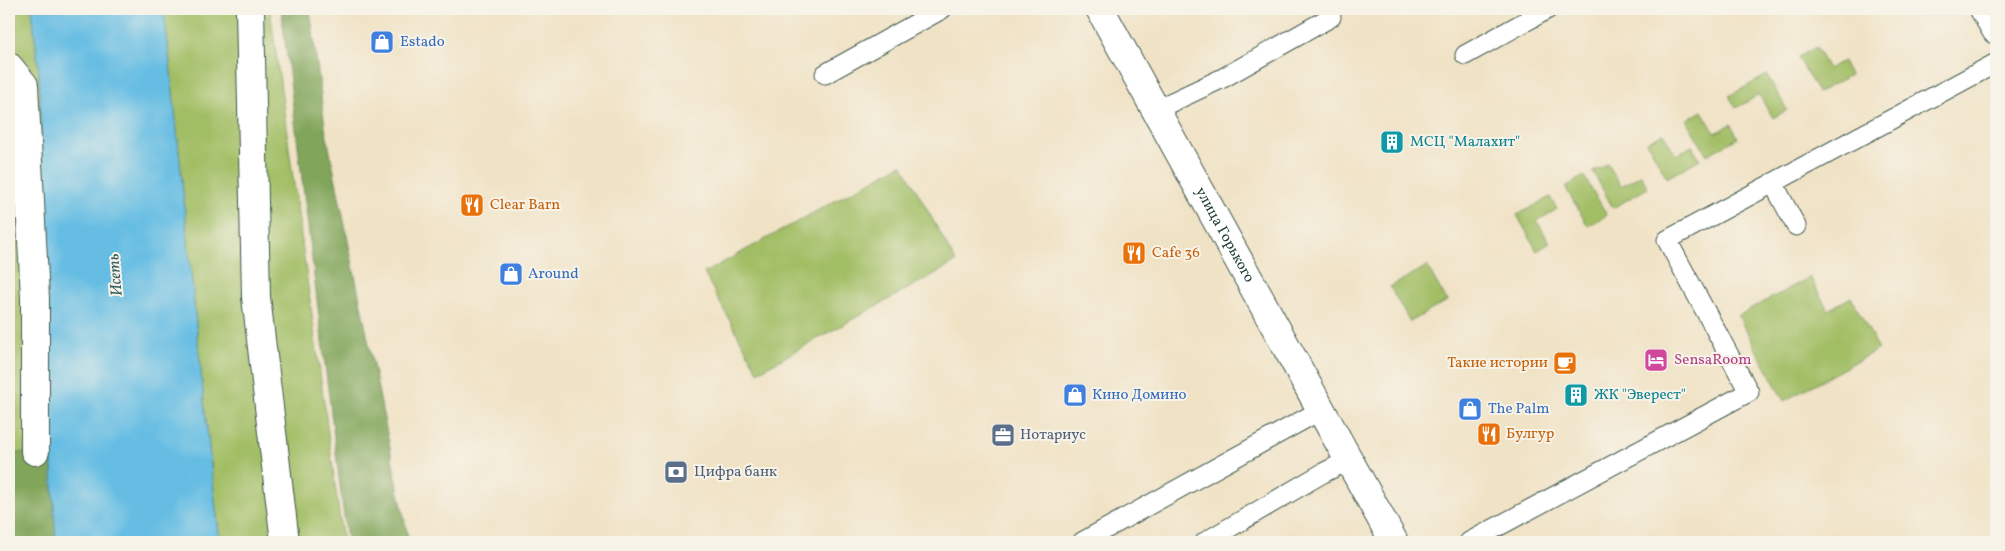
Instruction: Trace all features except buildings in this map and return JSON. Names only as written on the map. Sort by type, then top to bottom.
[{"type":"street","points":[[250,9],[256,297],[285,542]]},
{"type":"street","name":"улица Горького","points":[[1100,9],[1349,460],[1388,540]]},
{"type":"street","points":[[1984,9],[1996,30]]},
{"type":"street","points":[[9,67],[24,85],[35,298],[35,451]]},
{"type":"lane","points":[[825,74],[942,9]]},
{"type":"lane","points":[[1155,110],[1224,78],[1332,17],[1328,9]]},
{"type":"lane","points":[[1465,55],[1548,9]]},
{"type":"lane","points":[[1469,542],[1749,392],[1667,240],[1996,63]]},
{"type":"lane","points":[[1773,183],[1796,226]]},
{"type":"lane","points":[[1082,542],[1321,410]]},
{"type":"lane","points":[[1205,542],[1323,473],[1349,460]]},
{"type":"green space","points":[[9,9],[32,9],[39,73],[51,448],[56,542],[9,542]]},
{"type":"green space","points":[[164,9],[270,9],[343,542],[220,542]]},
{"type":"green space","points":[[281,9],[310,9],[325,127],[409,542],[347,542]]},
{"type":"green space","points":[[1816,47],[1828,69],[1843,61],[1850,75],[1818,93],[1798,57]]},
{"type":"green space","points":[[1767,75],[1787,110],[1773,118],[1759,95],[1736,108],[1729,96]]},
{"type":"green space","points":[[1702,111],[1715,133],[1731,124],[1738,138],[1707,155],[1686,120]]},
{"type":"green space","points":[[1663,133],[1676,155],[1692,146],[1700,159],[1667,178],[1647,142]]},
{"type":"green space","points":[[902,164],[956,262],[758,372],[704,273]]},
{"type":"green space","points":[[1608,164],[1621,186],[1641,175],[1648,188],[1613,208],[1593,172]]},
{"type":"green space","points":[[1584,176],[1607,215],[1588,226],[1565,187]]},
{"type":"green space","points":[[1550,197],[1557,209],[1537,221],[1550,243],[1537,251],[1517,215]]},
{"type":"green space","points":[[1427,266],[1447,301],[1410,322],[1390,287]]},
{"type":"green space","points":[[1810,277],[1828,310],[1851,297],[1879,349],[1784,401],[1738,316]]},
{"type":"green space","points":[[51,448],[56,542],[9,542],[9,455]]},
{"type":"water","name":"Исеть","points":[[32,9],[164,9],[220,542],[56,542],[51,448],[39,73]]},
{"type":"place","name":"Estado","points":[[382,42]]},
{"type":"place","name":"МСЦ \"Малахит\"","points":[[1392,142]]},
{"type":"place","name":"Clear Barn","points":[[472,205]]},
{"type":"place","name":"Cafe 36","points":[[1134,253]]},
{"type":"place","name":"Around","points":[[511,274]]},
{"type":"place","name":"SensaRoom","points":[[1656,360]]},
{"type":"place","name":"Такие истории","points":[[1565,363]]},
{"type":"place","name":"Кино Домино","points":[[1075,395]]},
{"type":"place","name":"ЖК \"Эверест\"","points":[[1576,395]]},
{"type":"place","name":"The Palm","points":[[1470,409]]},
{"type":"place","name":"Булгур","points":[[1489,434]]},
{"type":"place","name":"Нотариус","points":[[1003,435]]},
{"type":"place","name":"Цифра банк","points":[[676,472]]}]
